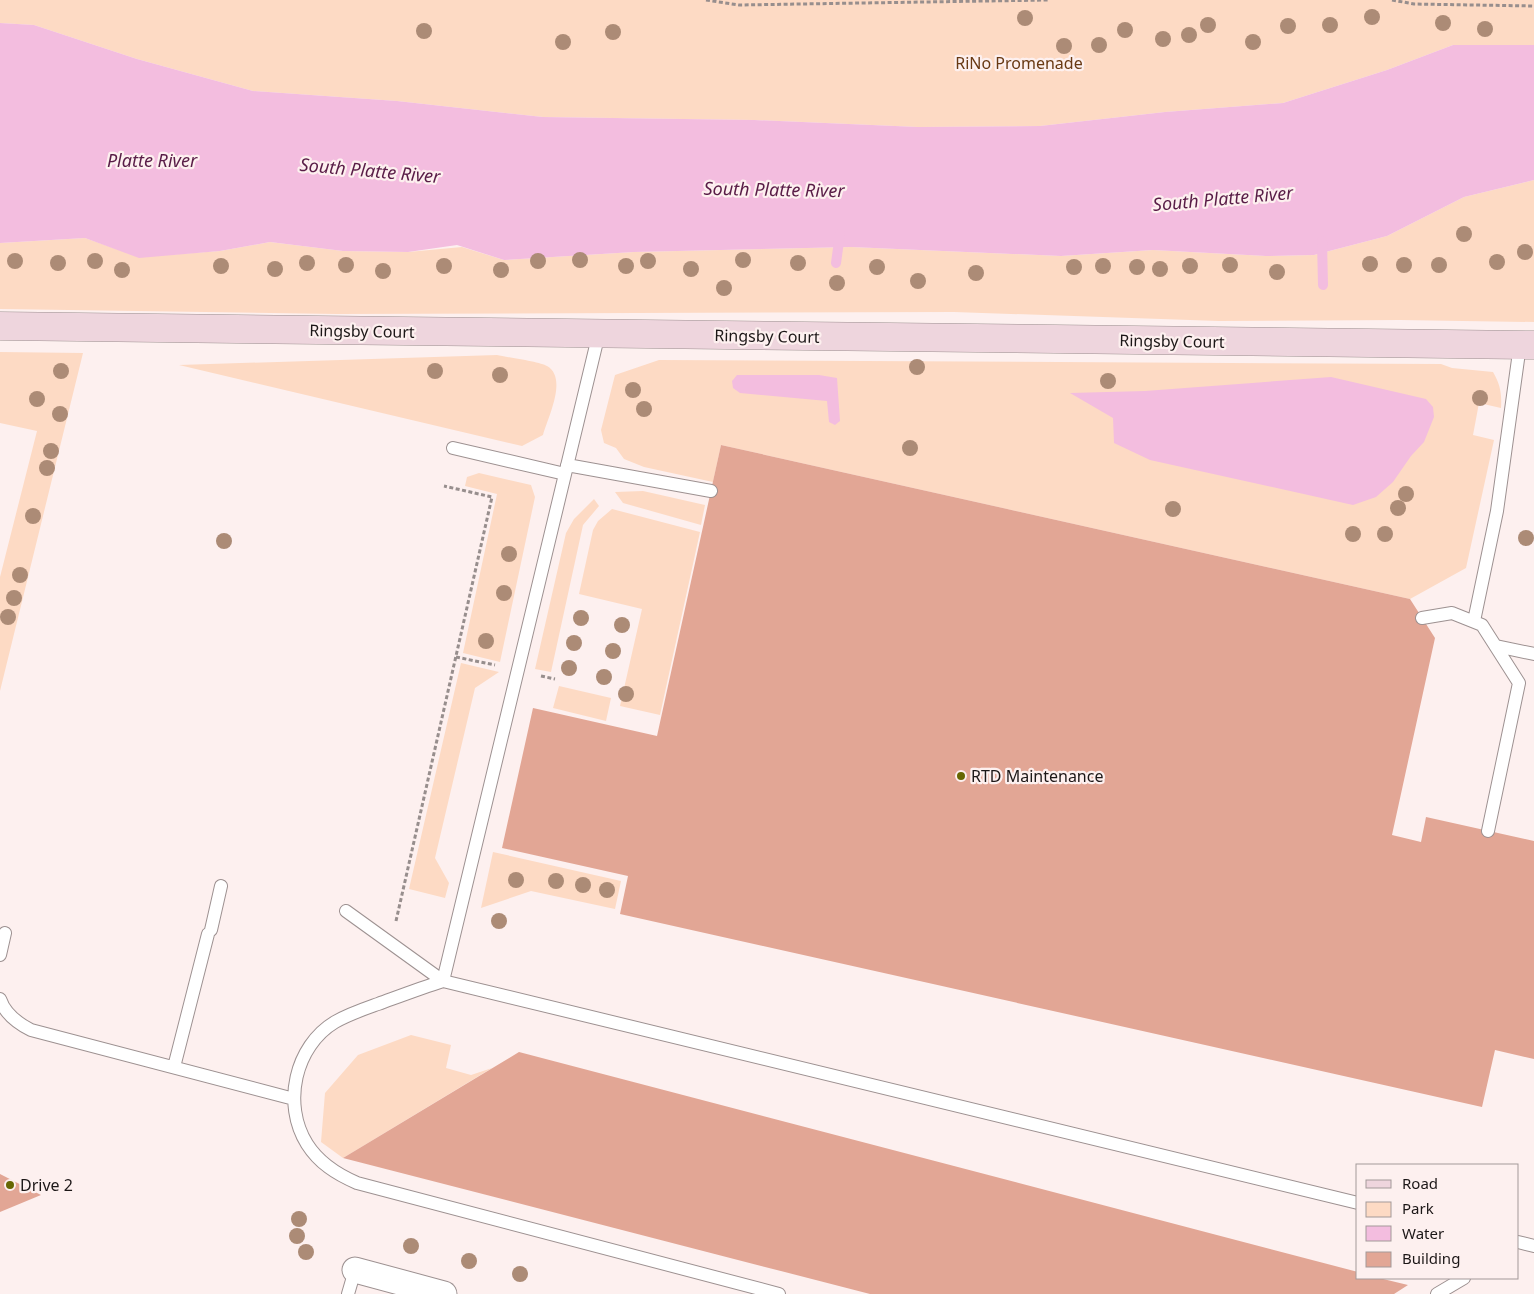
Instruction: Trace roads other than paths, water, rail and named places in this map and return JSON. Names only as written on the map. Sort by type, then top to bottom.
[{"type":"street","name":"Ringsby Court","points":[[0,326],[1527,345]]},
{"type":"street","points":[[355,1270],[444,1294]]},
{"type":"lane","points":[[443,981],[599,334]]},
{"type":"lane","points":[[1474,622],[1497,511],[1527,345]]},
{"type":"lane","points":[[453,448],[566,470],[711,492]]},
{"type":"lane","points":[[1422,618],[1452,613],[1482,625],[1519,683],[1488,831]]},
{"type":"lane","points":[[1496,646],[1534,654]]},
{"type":"lane","points":[[174,1067],[221,886]]},
{"type":"lane","points":[[346,911],[443,981],[1356,1203]]},
{"type":"lane","points":[[0,955],[5,932]]},
{"type":"lane","points":[[443,981],[353,1013],[329,1026],[309,1048],[297,1076],[294,1099],[298,1122],[306,1143],[314,1154],[330,1169],[357,1184],[779,1294]]},
{"type":"lane","points":[[0,999],[9,1015],[31,1030],[294,1099]]},
{"type":"lane","points":[[1519,1244],[1534,1246]]},
{"type":"lane","points":[[348,1294],[355,1270]]},
{"type":"lane","points":[[1438,1294],[1462,1279]]},
{"type":"water","name":"Platte River","points":[[0,23],[34,25],[137,59],[253,91],[397,101],[543,117],[754,120],[918,127],[1040,126],[1165,112],[1283,103],[1387,70],[1453,45],[1534,45],[1534,180],[1464,197],[1387,236],[1314,255],[1266,256],[1153,250],[1061,256],[851,247],[634,252],[504,260],[457,245],[408,252],[343,251],[270,242],[220,251],[139,258],[85,238],[0,243]]},
{"type":"water","points":[[737,375],[819,375],[837,378],[840,421],[835,425],[829,422],[827,401],[740,393],[733,388],[732,381]]},
{"type":"water","points":[[1331,377],[1426,399],[1433,407],[1434,417],[1424,442],[1411,456],[1393,482],[1376,497],[1353,505],[1150,460],[1114,443],[1113,418],[1070,393],[1145,391]]},
{"type":"waterway","points":[[836,263],[840,234]]},
{"type":"waterway","points":[[1322,241],[1323,285]]},
{"type":"place","name":"RTD Maintenance","points":[[961,776]]},
{"type":"place","name":"Drive 2","points":[[10,1185]]},
{"type":"park label","name":"RiNo Promenade","points":[[1019,63]]},
{"type":"water label","name":"South Platte River","points":[[370,171]]},
{"type":"water label","name":"South Platte River","points":[[774,190]]},
{"type":"water label","name":"South Platte River","points":[[1223,199]]}]
